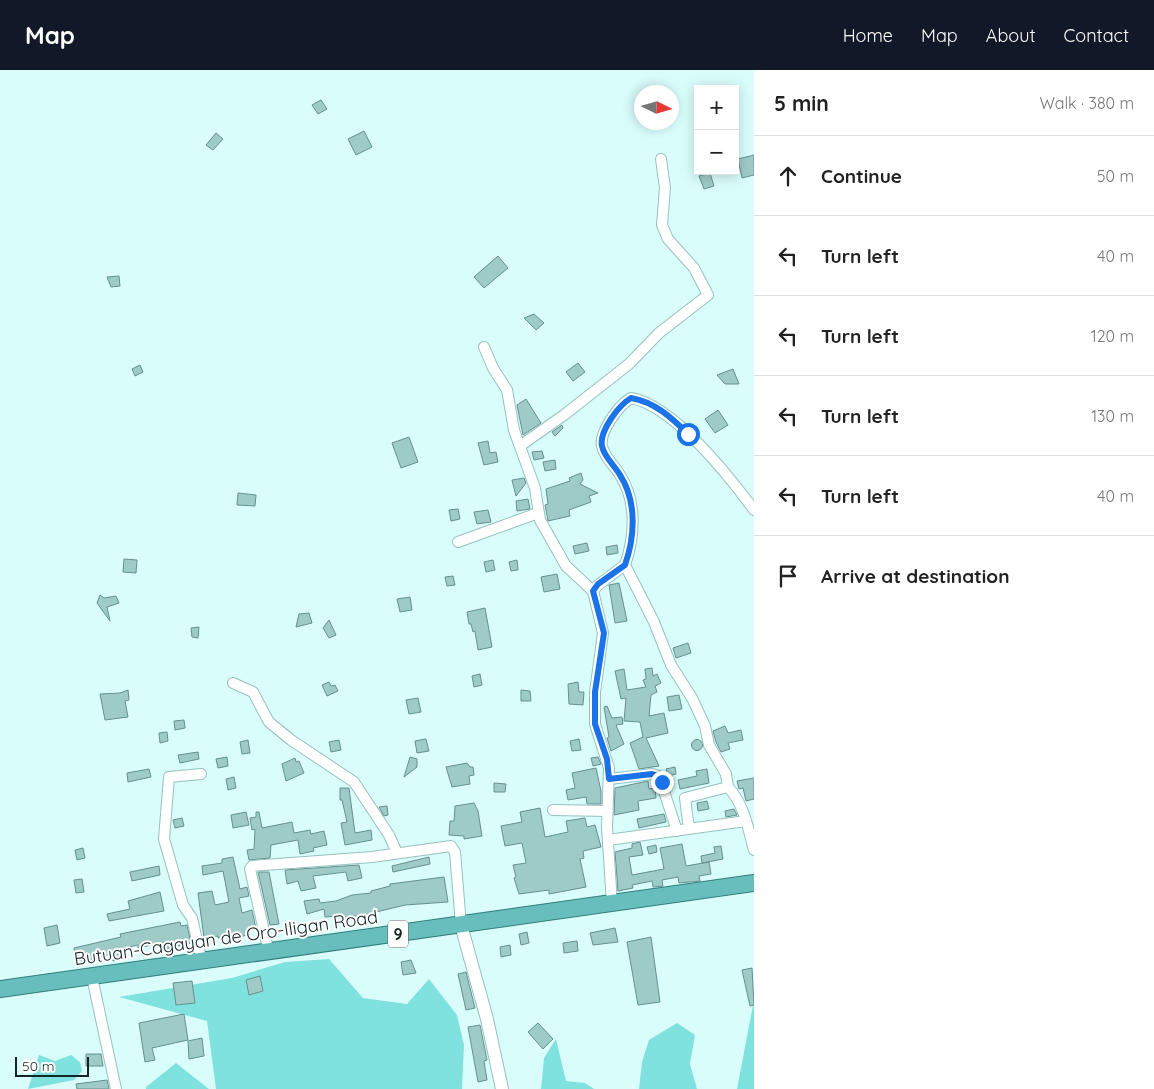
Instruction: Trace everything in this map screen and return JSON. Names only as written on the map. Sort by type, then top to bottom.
[{"type":"highway","name":"Butuan-Cagayan de Oro-Iligan Road","points":[[0,989],[269,953],[754,883]]},
{"type":"street","points":[[520,446],[564,415],[621,370],[658,333],[708,295],[694,268],[668,239],[662,226],[665,188],[661,159]]},
{"type":"street","points":[[484,346],[493,368],[507,390],[514,430],[535,488],[538,513],[566,566],[593,591],[604,633],[595,692],[595,724],[607,759],[609,779],[608,840],[612,904]]},
{"type":"street","points":[[754,510],[719,467],[678,424],[650,404],[631,398],[625,402],[602,435],[603,451],[624,482],[631,505],[633,530],[625,565],[656,628],[671,665],[692,698],[705,726],[709,746],[724,770],[728,788],[737,797],[754,850]]},
{"type":"street","points":[[458,542],[538,513]]},
{"type":"street","points":[[593,591],[598,584],[625,565]]},
{"type":"street","points":[[233,683],[252,692],[269,722],[354,782],[388,835],[397,853]]},
{"type":"street","points":[[201,774],[169,777],[164,825],[166,847],[183,905],[192,918],[202,962]]},
{"type":"street","points":[[609,779],[652,774],[658,776],[677,831]]},
{"type":"street","points":[[689,829],[685,798],[728,788]]},
{"type":"street","points":[[552,810],[608,811]]},
{"type":"street","points":[[608,840],[746,821]]},
{"type":"street","points":[[269,953],[251,866],[397,853],[448,846],[453,848],[461,925],[487,1019],[502,1089]]},
{"type":"street","points":[[92,977],[116,1089]]},
{"type":"shaded area","points":[[329,959],[363,998],[407,1004],[429,979],[457,1015],[464,1045],[462,1089],[216,1089],[207,1021],[119,997],[232,978],[285,962]]},
{"type":"shaded area","points":[[754,1000],[754,1089],[737,1089]]},
{"type":"shaded area","points":[[677,1023],[695,1035],[690,1064],[697,1089],[639,1089],[642,1062],[649,1040]]},
{"type":"shaded area","points":[[556,1039],[566,1081],[585,1083],[594,1089],[541,1089],[544,1058]]},
{"type":"shaded area","points":[[39,1055],[55,1061],[71,1055],[80,1062],[82,1071],[74,1080],[28,1089]]},
{"type":"shaded area","points":[[176,1063],[209,1089],[146,1089],[146,1087]]},
{"type":"building","points":[[321,100],[327,109],[318,114],[312,105]]},
{"type":"building","points":[[364,131],[372,147],[356,155],[348,139]]},
{"type":"building","points":[[216,133],[223,139],[213,150],[206,145]]},
{"type":"building","points":[[754,155],[754,175],[742,178],[739,159]]},
{"type":"building","points":[[711,175],[714,186],[704,189],[699,176]]},
{"type":"building","points":[[498,256],[508,268],[484,288],[474,277]]},
{"type":"building","points":[[119,276],[120,286],[111,287],[107,277]]},
{"type":"building","points":[[534,314],[544,323],[536,330],[524,318]]},
{"type":"building","points":[[578,363],[585,372],[573,381],[566,372]]},
{"type":"building","points":[[140,365],[143,372],[135,376],[132,369]]},
{"type":"building","points":[[733,369],[739,384],[725,384],[717,375]]},
{"type":"building","points":[[526,399],[541,423],[523,435],[517,405]]},
{"type":"building","points":[[718,410],[728,425],[715,433],[705,419]]},
{"type":"building","points":[[562,425],[563,428],[555,436],[552,432]]},
{"type":"building","points":[[409,437],[418,462],[401,468],[392,443]]},
{"type":"building","points":[[488,441],[490,453],[496,452],[498,462],[484,465],[478,443]]},
{"type":"building","points":[[542,451],[544,458],[534,460],[532,452]]},
{"type":"building","points":[[555,460],[556,469],[545,471],[543,462]]},
{"type":"building","points":[[581,473],[583,480],[580,484],[598,493],[589,496],[591,502],[569,510],[570,516],[548,521],[545,505],[548,504],[546,489],[570,481],[569,478]]},
{"type":"building","points":[[524,478],[526,483],[516,496],[512,480]]},
{"type":"building","points":[[238,493],[256,495],[255,506],[237,505]]},
{"type":"building","points":[[528,499],[530,509],[517,511],[516,501]]},
{"type":"building","points":[[458,509],[460,519],[451,521],[449,510]]},
{"type":"building","points":[[488,510],[491,522],[477,524],[474,512]]},
{"type":"building","points":[[587,543],[589,551],[575,554],[573,546]]},
{"type":"building","points":[[617,545],[618,553],[607,555],[606,547]]},
{"type":"building","points":[[124,559],[137,560],[136,573],[123,572]]},
{"type":"building","points":[[493,560],[495,570],[486,572],[484,562]]},
{"type":"building","points":[[517,560],[518,570],[511,571],[509,562]]},
{"type":"building","points":[[557,574],[560,589],[544,592],[541,577]]},
{"type":"building","points":[[453,576],[455,585],[447,586],[445,577]]},
{"type":"building","points":[[619,583],[627,621],[615,623],[609,585]]},
{"type":"building","points":[[100,595],[104,598],[116,596],[119,603],[107,607],[110,621],[97,603]]},
{"type":"building","points":[[410,597],[412,610],[400,612],[397,599]]},
{"type":"building","points":[[485,608],[492,647],[478,650],[475,631],[473,632],[471,624],[469,624],[467,612]]},
{"type":"building","points":[[309,613],[312,623],[296,627],[299,614]]},
{"type":"building","points":[[329,620],[336,635],[329,638],[323,628]]},
{"type":"building","points":[[199,627],[198,638],[192,637],[191,628]]},
{"type":"building","points":[[688,643],[691,653],[676,658],[673,648]]},
{"type":"building","points":[[652,668],[653,676],[657,674],[661,683],[655,686],[657,692],[651,695],[649,716],[664,713],[668,733],[646,738],[659,766],[639,769],[630,743],[643,737],[640,722],[624,721],[626,698],[621,699],[615,671],[624,669],[627,690],[646,687],[643,680],[646,679],[645,669]]},
{"type":"building","points":[[480,674],[482,685],[474,687],[472,676]]},
{"type":"building","points":[[329,682],[331,686],[335,685],[338,691],[327,696],[322,685]]},
{"type":"building","points":[[578,682],[579,692],[584,692],[583,705],[569,704],[568,684]]},
{"type":"building","points":[[128,690],[129,700],[125,701],[128,717],[105,720],[100,694],[120,693]]},
{"type":"building","points":[[521,690],[530,691],[531,701],[521,701]]},
{"type":"building","points":[[679,695],[682,709],[669,711],[667,697]]},
{"type":"building","points":[[418,698],[421,712],[409,714],[406,700]]},
{"type":"building","points":[[607,706],[612,718],[622,717],[623,724],[616,725],[624,744],[611,751],[607,738],[609,737],[604,707]]},
{"type":"building","points":[[184,720],[185,728],[175,730],[174,721]]},
{"type":"building","points":[[725,726],[728,733],[741,730],[743,740],[728,743],[730,749],[721,752],[713,731]]},
{"type":"building","points":[[167,732],[168,741],[160,743],[159,733]]},
{"type":"building","points":[[426,739],[429,751],[417,753],[415,741]]},
{"type":"building","points":[[579,739],[581,750],[572,751],[570,741]]},
{"type":"building","points":[[697,739],[703,745],[697,751],[691,745]]},
{"type":"building","points":[[248,740],[250,753],[242,754],[240,742]]},
{"type":"building","points":[[339,740],[341,750],[331,752],[329,742]]},
{"type":"building","points":[[198,752],[199,759],[180,763],[178,755]]},
{"type":"building","points":[[227,757],[228,766],[218,768],[216,759]]},
{"type":"building","points":[[410,757],[417,759],[417,767],[404,777]]},
{"type":"building","points":[[598,757],[601,764],[593,766],[591,758]]},
{"type":"building","points":[[295,758],[296,762],[299,761],[304,773],[286,781],[282,764]]},
{"type":"building","points":[[467,763],[470,767],[473,767],[474,775],[469,776],[470,784],[452,787],[446,767]]},
{"type":"building","points":[[675,767],[676,774],[668,776],[666,769]]},
{"type":"building","points":[[596,768],[601,791],[601,804],[587,804],[586,797],[568,800],[566,790],[575,788],[572,773]]},
{"type":"building","points":[[149,769],[151,777],[128,782],[127,773]]},
{"type":"building","points":[[707,769],[709,783],[680,789],[678,780],[697,776],[696,771]]},
{"type":"building","points":[[234,777],[236,788],[228,790],[226,779]]},
{"type":"building","points":[[754,778],[754,799],[746,801],[743,788],[739,789],[737,781]]},
{"type":"building","points":[[648,781],[649,789],[655,788],[656,798],[638,801],[639,810],[614,815],[615,788]]},
{"type":"building","points":[[494,783],[506,784],[505,792],[494,792]]},
{"type":"building","points":[[340,788],[349,788],[355,833],[371,830],[372,840],[345,845],[341,823],[347,822],[342,800],[340,800]]},
{"type":"building","points":[[707,801],[709,809],[698,811],[697,803]]},
{"type":"building","points":[[474,803],[478,811],[482,836],[464,839],[464,836],[449,835],[450,821],[454,821],[455,806]]},
{"type":"building","points":[[387,806],[388,815],[384,816],[379,807]]},
{"type":"building","points":[[540,808],[545,837],[568,832],[566,821],[585,818],[587,827],[595,825],[601,847],[583,851],[584,858],[580,859],[586,887],[549,894],[549,890],[519,894],[514,878],[516,877],[513,865],[526,863],[522,843],[505,846],[501,826],[522,822],[520,812]]},
{"type":"building","points":[[734,809],[737,815],[726,817],[725,811]]},
{"type":"building","points":[[246,812],[249,825],[233,828],[231,815]]},
{"type":"building","points":[[256,812],[259,812],[262,828],[292,822],[294,833],[310,830],[311,834],[324,831],[327,845],[313,848],[314,851],[300,854],[298,840],[271,845],[270,858],[249,860],[247,850],[254,849],[255,829],[252,830],[250,818],[256,817]]},
{"type":"building","points":[[664,814],[666,822],[639,828],[637,819]]},
{"type":"building","points":[[182,818],[184,826],[175,828],[173,820]]},
{"type":"building","points":[[640,842],[643,855],[629,857],[632,875],[664,869],[660,848],[682,844],[686,866],[709,862],[711,874],[699,876],[700,881],[679,883],[678,877],[662,880],[663,886],[653,887],[652,881],[632,885],[633,888],[618,891],[615,852],[632,848],[632,844]]},
{"type":"building","points":[[656,845],[657,852],[649,854],[647,847]]},
{"type":"building","points":[[721,846],[723,859],[702,863],[701,856],[715,853],[714,847]]},
{"type":"building","points":[[83,848],[85,858],[77,860],[75,850]]},
{"type":"building","points":[[233,857],[240,889],[247,887],[249,896],[239,898],[242,913],[252,910],[256,929],[247,930],[248,935],[228,939],[228,936],[204,938],[198,893],[212,891],[215,905],[229,902],[223,871],[203,875],[202,866],[222,863],[222,859]]},
{"type":"building","points":[[429,857],[430,864],[393,872],[392,866]]},
{"type":"building","points":[[359,865],[362,878],[348,881],[346,872],[313,876],[316,888],[301,891],[298,881],[287,884],[285,870]]},
{"type":"building","points":[[159,866],[160,875],[132,881],[130,872]]},
{"type":"building","points":[[258,872],[269,872],[279,924],[270,925]]},
{"type":"building","points":[[444,877],[448,902],[405,905],[364,915],[338,918],[338,916],[325,917],[324,909],[307,914],[304,901],[319,899],[320,903],[336,901],[352,895],[371,893],[371,891],[390,886],[390,884]]},
{"type":"building","points":[[82,879],[84,892],[76,893],[74,880]]},
{"type":"building","points":[[160,892],[164,911],[109,921],[107,914],[130,909],[128,901]]},
{"type":"building","points":[[180,922],[181,926],[187,925],[191,943],[166,949],[165,942],[138,948],[138,945],[120,949],[122,959],[113,961],[112,954],[76,963],[74,948],[121,937],[120,934]]},
{"type":"building","points":[[57,925],[60,943],[47,946],[44,928]]},
{"type":"building","points":[[615,928],[618,942],[593,945],[590,933]]},
{"type":"building","points":[[527,932],[529,943],[521,945],[519,934]]},
{"type":"building","points":[[651,937],[660,1002],[638,1005],[627,942]]},
{"type":"building","points":[[577,941],[578,951],[564,953],[563,943]]},
{"type":"building","points":[[510,945],[511,955],[501,957],[500,947]]},
{"type":"building","points":[[411,960],[416,973],[403,975],[401,962]]},
{"type":"building","points":[[752,968],[754,1005],[750,1006],[742,970]]},
{"type":"building","points":[[466,972],[475,1008],[466,1010],[458,974]]},
{"type":"building","points":[[260,976],[263,991],[249,995],[246,980]]},
{"type":"building","points":[[192,981],[195,1003],[176,1005],[173,983]]},
{"type":"building","points":[[184,1014],[188,1040],[152,1048],[155,1060],[145,1062],[139,1023]]},
{"type":"building","points":[[538,1023],[553,1039],[543,1049],[528,1032]]},
{"type":"building","points":[[480,1025],[487,1060],[484,1061],[487,1080],[478,1082],[468,1027]]},
{"type":"building","points":[[202,1038],[204,1056],[189,1059],[188,1041]]},
{"type":"building","points":[[86,1054],[101,1054],[103,1066],[86,1066]]},
{"type":"building","points":[[107,1080],[109,1089],[77,1089],[76,1084]]},
{"type":"route","points":[[662,782],[658,776],[652,774],[609,779],[607,759],[596,731],[595,692],[604,633],[596,610],[593,591],[598,584],[622,569],[625,565],[633,530],[628,492],[620,474],[603,451],[601,443],[602,435],[625,402],[631,398],[641,400],[666,413],[688,434]]}]
